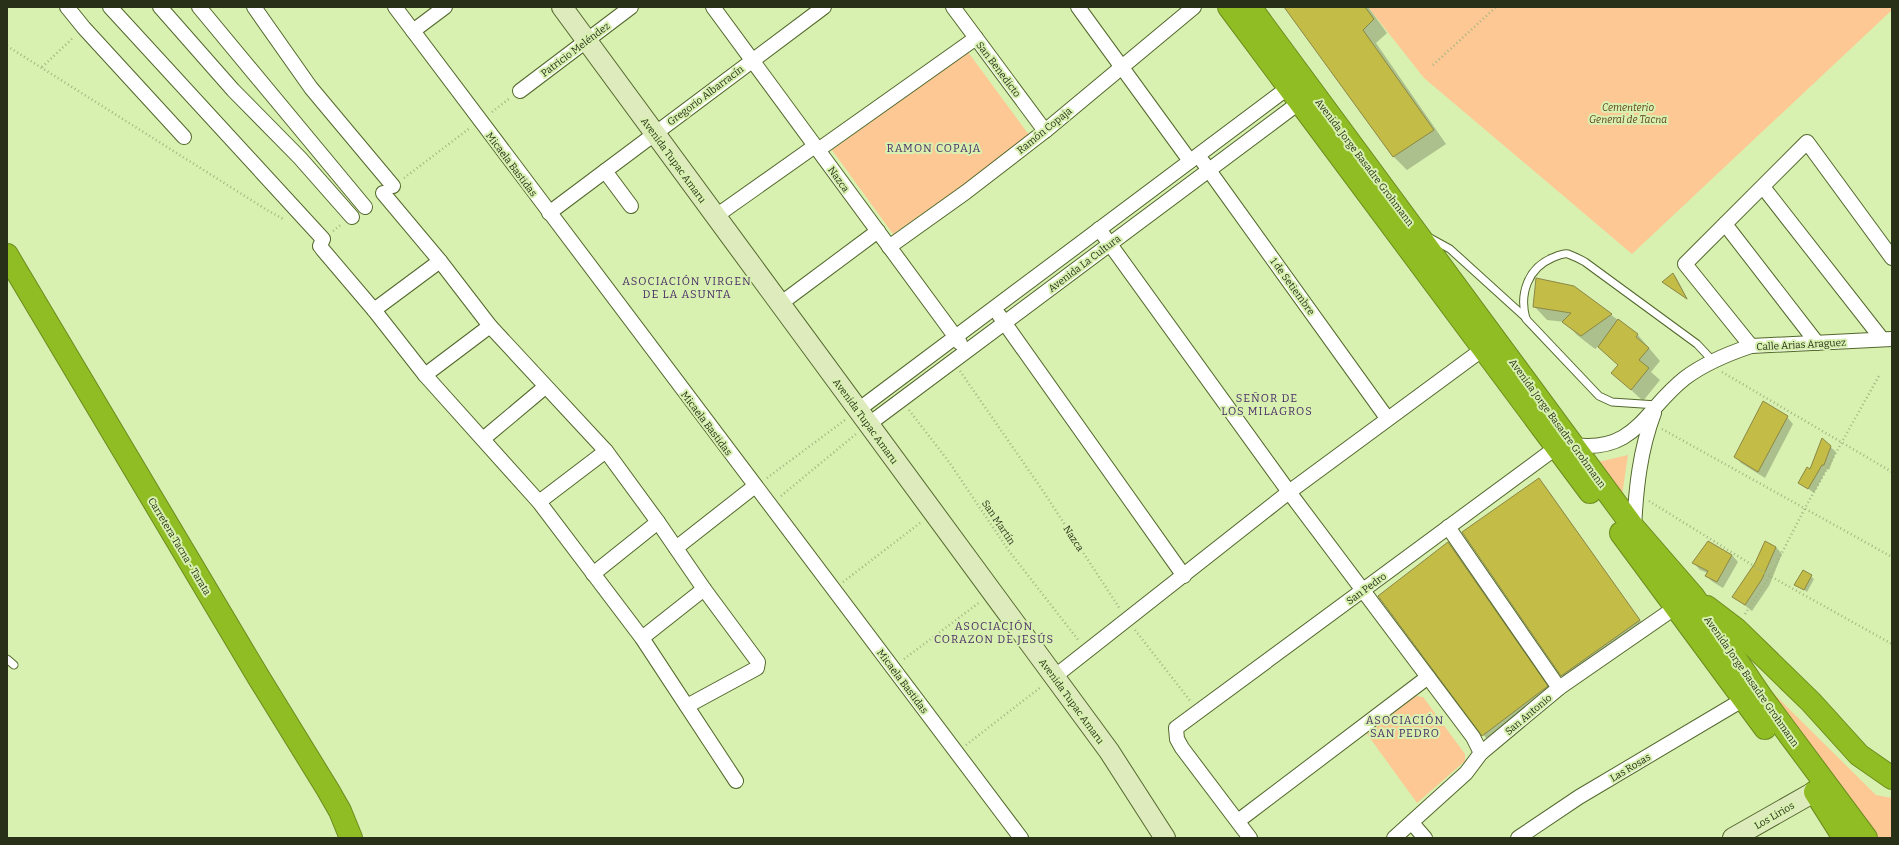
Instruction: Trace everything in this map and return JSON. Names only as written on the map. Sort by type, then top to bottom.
[{"type":"highway","name":"Avenida Jorge Basadre Grohmann","points":[[1230,7],[1483,349],[1634,528],[1685,601],[1744,699],[1814,792],[1844,838]]},
{"type":"highway","name":"Avenida Jorge Basadre Grohmann","points":[[1250,7],[1415,230],[1566,446],[1685,601],[1762,698],[1866,838]]},
{"type":"highway","name":"Carretera Tacna - Tarata","points":[[7,255],[254,671],[328,790],[340,812],[351,838]]},
{"type":"highway","points":[[1685,601],[1736,629],[1811,702],[1859,755],[1892,778]]},
{"type":"highway","points":[[1814,792],[1816,813],[1825,838]]},
{"type":"street","points":[[68,7],[84,28],[184,137]]},
{"type":"street","points":[[110,7],[323,239],[320,246],[374,310],[425,375],[539,502],[642,638],[736,781]]},
{"type":"street","points":[[160,7],[233,90],[300,158],[352,217]]},
{"type":"street","points":[[199,7],[365,207]]},
{"type":"street","name":"Micaela Bastidas","points":[[395,7],[1020,838]]},
{"type":"street","points":[[413,31],[445,7]]},
{"type":"street","name":"Avenida Tupac Amaru","points":[[562,7],[1109,751],[1165,838]]},
{"type":"street","name":"Patricio Meléndez","points":[[520,91],[631,7]]},
{"type":"street","name":"Nazca","points":[[713,7],[966,352]]},
{"type":"street","name":"Gregorio Albarracín","points":[[549,213],[824,7]]},
{"type":"street","name":"San Benedicto","points":[[953,7],[1045,131]]},
{"type":"street","name":"1 de Setiembre","points":[[1078,7],[1122,67],[1194,158],[1210,169],[1387,418]]},
{"type":"street","name":"Ramón Copaja","points":[[889,247],[966,192],[1045,131],[1194,7]]},
{"type":"street","points":[[260,9],[312,88],[440,261],[490,326],[606,452],[758,662],[757,668],[687,706]]},
{"type":"street","points":[[716,216],[976,38]]},
{"type":"street","name":"Avenida La Cultura","points":[[863,417],[955,337],[1099,229],[1194,158],[1294,94]]},
{"type":"street","name":"Avenida La Cultura","points":[[863,417],[901,400],[966,352],[1210,169],[1294,94]]},
{"type":"street","points":[[1751,346],[1685,264],[1807,142],[1892,258]]},
{"type":"street","points":[[605,171],[631,206]]},
{"type":"street","points":[[1762,187],[1887,339]]},
{"type":"street","points":[[1725,224],[1817,343]]},
{"type":"street","points":[[1099,229],[1289,492],[1473,737],[1481,753]]},
{"type":"street","points":[[780,304],[878,232]]},
{"type":"street","points":[[374,310],[440,261]]},
{"type":"street","points":[[994,308],[1184,576]]},
{"type":"street","points":[[425,375],[490,326]]},
{"type":"street","name":"Calle Arias Araguez","points":[[1566,446],[1596,446],[1617,441],[1635,430],[1657,404],[1686,378],[1713,361],[1751,346],[1887,339]]},
{"type":"street","points":[[1054,677],[1289,492],[1387,418],[1483,349]]},
{"type":"street","points":[[483,439],[545,387]]},
{"type":"street","name":"Calle Arias Araguez","points":[[1634,528],[1636,493],[1641,456],[1650,422],[1657,404]]},
{"type":"street","name":"San Pedro","points":[[1238,822],[1182,748],[1177,739],[1176,728],[1448,527],[1566,446]]},
{"type":"street","points":[[539,502],[606,452]]},
{"type":"street","points":[[676,548],[756,486]]},
{"type":"street","points":[[593,574],[658,522]]},
{"type":"street","points":[[1448,527],[1559,688]]},
{"type":"street","points":[[642,638],[704,589]]},
{"type":"street","name":"San Antonio","points":[[1394,838],[1466,773],[1481,753],[1559,688],[1685,601]]},
{"type":"street","points":[[1250,838],[1238,822],[1428,677]]},
{"type":"street","name":"Las Rosas","points":[[1518,838],[1579,797],[1744,699]]},
{"type":"street","name":"Los Lirios","points":[[1733,838],[1814,792]]},
{"type":"street","points":[[1412,823],[1425,838]]},
{"type":"lane","points":[[1415,230],[1450,249],[1526,318],[1599,396],[1612,402],[1657,404]]},
{"type":"lane","points":[[1526,318],[1523,303],[1524,295],[1529,279],[1534,271],[1549,259],[1567,254],[1592,266],[1696,344],[1713,361]]},
{"type":"lane","points":[[7,659],[14,664]]},
{"type":"path","points":[[1433,65],[1496,7]]},
{"type":"path","points":[[7,46],[267,210],[288,221]]},
{"type":"path","points":[[388,189],[520,91]]},
{"type":"path","points":[[323,239],[352,217]]},
{"type":"path","name":"Nazca","points":[[953,361],[1041,488],[1126,619],[1199,712]]},
{"type":"path","points":[[1713,361],[1724,374],[1892,472]]},
{"type":"path","points":[[1736,629],[1770,576],[1805,508],[1880,374]]},
{"type":"path","name":"San Martín","points":[[901,400],[949,462],[1009,551],[1086,651]]},
{"type":"path","points":[[756,486],[863,417]]},
{"type":"path","points":[[770,505],[863,417]]},
{"type":"path","points":[[1650,422],[1892,557]]},
{"type":"path","points":[[1636,493],[1770,576],[1892,644]]},
{"type":"path","points":[[834,590],[934,512]]},
{"type":"path","points":[[892,668],[992,592]]},
{"type":"path","points":[[956,753],[1054,677]]},
{"type":"green space","name":"Cementerio General de Tacna","points":[[1368,7],[1892,7],[1892,10],[1632,254],[1424,78]]},
{"type":"green space","points":[[968,52],[1029,135],[1029,139],[893,234],[832,150]]},
{"type":"green space","points":[[1628,455],[1622,495],[1598,462]]},
{"type":"green space","points":[[1771,691],[1876,795],[1892,798],[1892,838],[1877,838],[1764,697]]},
{"type":"green space","points":[[1416,696],[1423,697],[1465,754],[1465,761],[1417,803],[1367,734]]},
{"type":"building","points":[[1284,7],[1365,7],[1374,19],[1363,30],[1434,130],[1393,157]]},
{"type":"building","points":[[1673,273],[1687,299],[1662,282]]},
{"type":"building","points":[[1536,278],[1574,286],[1612,314],[1581,336],[1562,322],[1571,313],[1533,307]]},
{"type":"building","points":[[1618,319],[1638,334],[1636,337],[1649,348],[1639,360],[1649,368],[1631,390],[1611,373],[1618,365],[1598,347]]},
{"type":"building","points":[[1763,401],[1788,416],[1758,472],[1734,457]]},
{"type":"building","points":[[1822,438],[1831,446],[1824,465],[1822,465],[1808,489],[1798,483],[1807,467],[1810,469]]},
{"type":"building","points":[[1539,478],[1640,620],[1561,676],[1462,532]]},
{"type":"building","points":[[1708,541],[1732,555],[1717,582],[1705,576],[1708,571],[1692,563]]},
{"type":"building","points":[[1765,541],[1776,547],[1762,579],[1745,605],[1732,597],[1755,563]]},
{"type":"building","points":[[1448,542],[1548,686],[1482,736],[1378,596]]},
{"type":"building","points":[[1803,570],[1812,575],[1804,590],[1794,585]]},
{"type":"district","name":"RAMON COPAJA","points":[[934,148]]},
{"type":"district","name":"ASOCIACIÓN VIRGEN DE LA ASUNTA","points":[[687,287]]},
{"type":"district","name":"SEÑOR DE LOS MILAGROS","points":[[1267,404]]},
{"type":"district","name":"ASOCIACIÓN CORAZON DE JESÚS","points":[[994,632]]},
{"type":"district","name":"ASOCIACIÓN SAN PEDRO","points":[[1405,726]]}]
